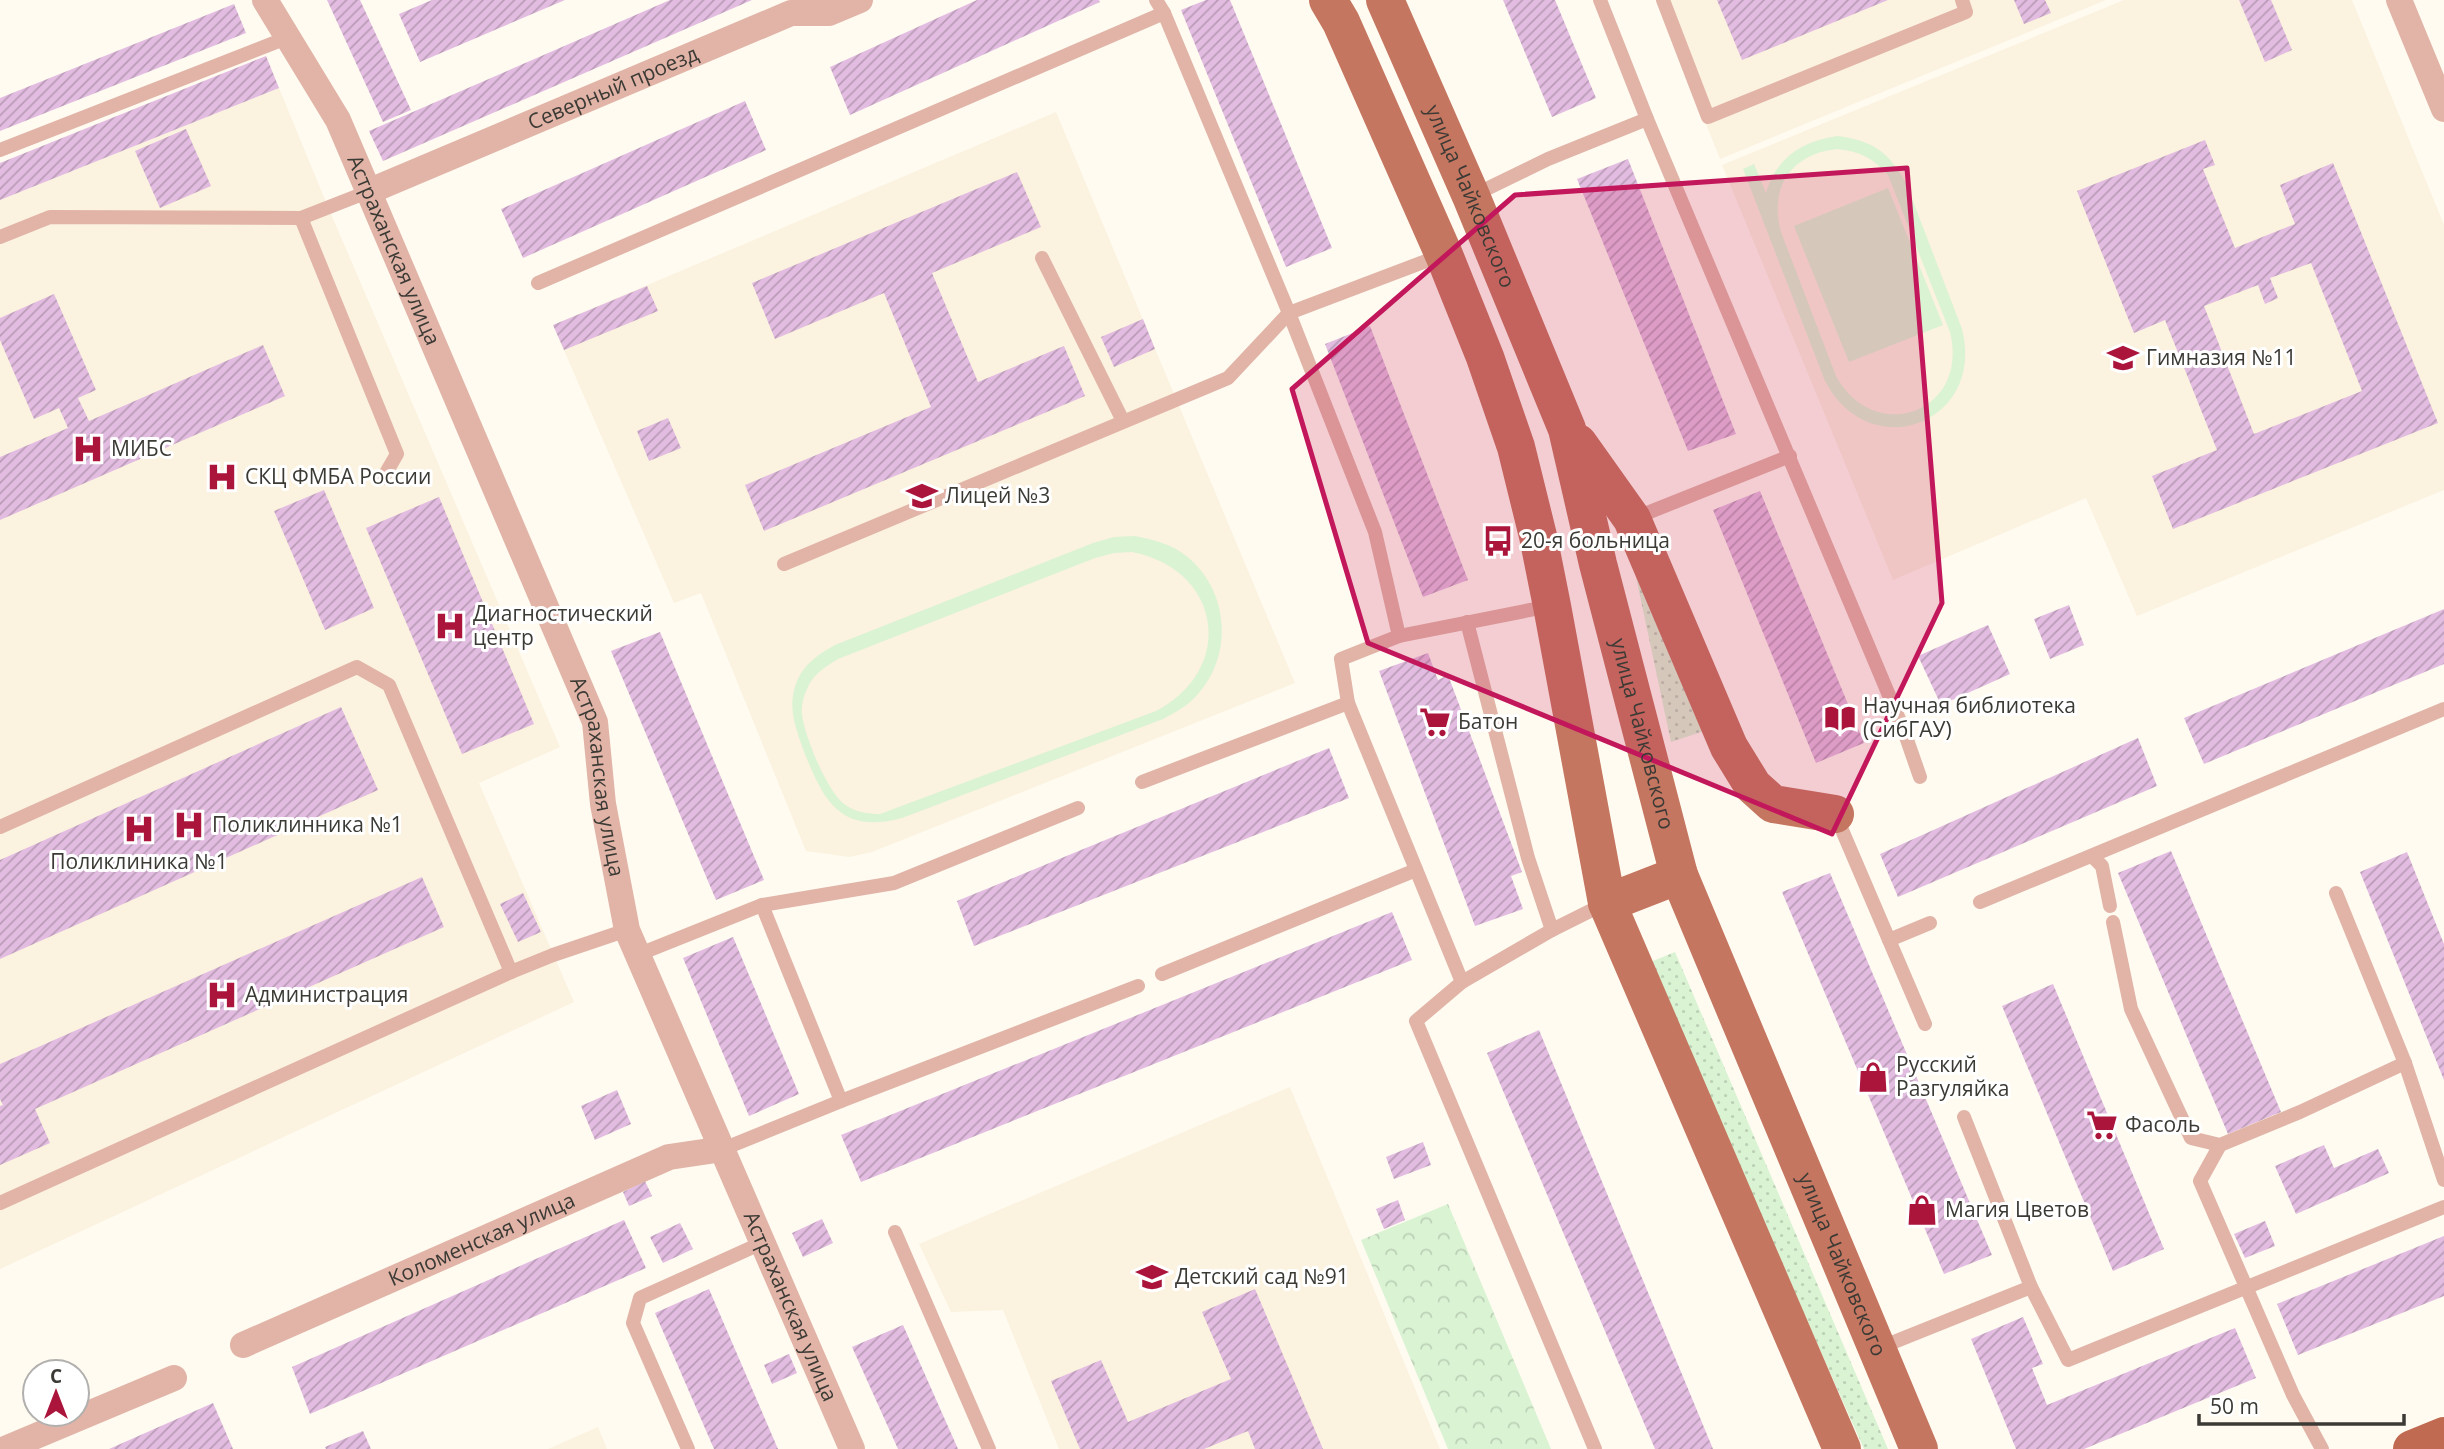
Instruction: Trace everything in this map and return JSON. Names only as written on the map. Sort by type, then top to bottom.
[{"type":"highway","points":[[2412,1449],[2444,1436]]},
{"type":"main road","name":"улица Чайковского","points":[[1388,4],[1472,196],[1567,429],[1598,564],[1679,874],[1919,1449]]},
{"type":"main road","points":[[1335,11],[1444,255],[1485,357],[1516,447],[1552,606],[1607,903],[1842,1449]]},
{"type":"main road","points":[[1567,429],[1632,519],[1729,747],[1753,786],[1773,804],[1836,814]]},
{"type":"main road","points":[[1607,903],[1679,874]]},
{"type":"street","name":"Астраханская улица","points":[[265,0],[338,120],[595,722],[603,804],[627,930],[852,1449]]},
{"type":"street","name":"Северный проезд","points":[[370,191],[791,13],[830,13],[860,0]]},
{"type":"street","points":[[2399,0],[2444,109]]},
{"type":"street","name":"Коломенская улица","points":[[243,1345],[669,1157],[723,1149]]},
{"type":"street","points":[[5,1449],[174,1378]]},
{"type":"lane","points":[[1156,0],[1164,13],[1289,313],[1375,532],[1399,636]]},
{"type":"lane","points":[[1600,0],[1647,119],[1904,731],[1920,777]]},
{"type":"lane","points":[[1663,0],[1709,117],[1966,12],[1962,0]]},
{"type":"lane","points":[[538,284],[1164,13]]},
{"type":"lane","points":[[0,150],[289,37]]},
{"type":"lane","points":[[1472,196],[1548,159],[1647,119]]},
{"type":"lane","points":[[0,237],[50,217],[301,218],[370,191]]},
{"type":"lane","points":[[301,218],[397,454],[383,478]]},
{"type":"lane","points":[[783,564],[1228,378],[1289,313],[1444,255]]},
{"type":"lane","points":[[1042,257],[1123,421]]},
{"type":"lane","points":[[1632,519],[1790,456]]},
{"type":"lane","points":[[1462,982],[1348,703],[1341,659],[1399,636],[1552,606]]},
{"type":"lane","points":[[1467,622],[1528,858],[1552,930]]},
{"type":"lane","points":[[0,827],[357,667],[389,685],[511,972]]},
{"type":"lane","points":[[1142,782],[1348,703]]},
{"type":"lane","points":[[1980,902],[2444,709]]},
{"type":"lane","points":[[637,955],[762,905],[894,883],[1078,808]]},
{"type":"lane","points":[[1836,814],[1925,1024]]},
{"type":"lane","points":[[2093,857],[2102,866],[2110,906]]},
{"type":"lane","points":[[1162,974],[1416,870]]},
{"type":"lane","points":[[2336,893],[2404,1063],[2444,1180]]},
{"type":"lane","points":[[1595,1449],[1416,1021],[1462,982],[1552,930],[1607,903]]},
{"type":"lane","points":[[762,905],[841,1101]]},
{"type":"lane","points":[[2113,922],[2131,1009],[2191,1138],[2220,1146]]},
{"type":"lane","points":[[1889,940],[1930,923]]},
{"type":"lane","points":[[0,1203],[511,972],[627,930]]},
{"type":"lane","points":[[723,1149],[1138,986]]},
{"type":"lane","points":[[2322,1449],[2293,1395],[2200,1181],[2220,1146],[2404,1063]]},
{"type":"lane","points":[[1964,1117],[2031,1287],[2068,1360],[2444,1207]]},
{"type":"lane","points":[[895,1232],[989,1449]]},
{"type":"lane","points":[[688,1449],[633,1323],[640,1298],[762,1243]]},
{"type":"lane","points":[[1878,1349],[2031,1287]]},
{"type":"highlighted area","points":[[1907,168],[1942,603],[1832,834],[1368,643],[1292,389],[1515,195]]},
{"type":"shaded area","points":[[1657,0],[2106,0],[1720,159]]},
{"type":"shaded area","name":"Гимназия №11","points":[[2124,0],[2352,0],[2444,225],[2444,490],[2137,616],[2086,498],[1893,580],[1722,165]]},
{"type":"shaded area","name":"СКЦ ФМБА России","points":[[279,88],[560,747],[479,783],[574,1002],[0,1269],[0,200]]},
{"type":"shaded area","name":"Лицей №3","points":[[1056,112],[1295,683],[872,852],[849,857],[806,851],[701,593],[674,603],[553,325]]},
{"type":"shaded area","name":"Детский сад №91","points":[[1290,1087],[1440,1449],[1059,1449],[1003,1310],[951,1312],[919,1244]]},
{"type":"shaded area","points":[[598,1427],[607,1449],[548,1449]]},
{"type":"green space","points":[[1837,136],[1870,144],[1886,156],[1900,172],[1962,329],[1965,362],[1957,389],[1941,409],[1919,422],[1894,427],[1869,422],[1845,407],[1825,381],[1743,169],[1754,164],[1766,193],[1776,170],[1792,153],[1824,138]],"holes":[[[1845,150],[1865,156],[1888,175],[1950,332],[1952,360],[1946,383],[1933,400],[1915,411],[1894,414],[1873,410],[1853,398],[1836,376],[1781,232],[1778,201],[1787,176],[1807,158],[1821,152]]]},
{"type":"green space","points":[[1888,188],[1943,325],[1849,362],[1794,226]]},
{"type":"green space","points":[[1135,536],[1176,549],[1193,562],[1216,596],[1222,637],[1218,657],[1210,676],[1194,698],[1163,719],[902,818],[863,822],[837,809],[818,784],[810,767],[793,715],[794,690],[808,665],[835,645],[1114,537]],"holes":[[[1132,552],[1162,562],[1185,578],[1200,598],[1208,622],[1207,646],[1199,670],[1182,693],[1156,711],[880,814],[857,811],[837,797],[818,763],[802,715],[807,689],[824,668],[838,659],[1095,558]]]},
{"type":"green space","points":[[1636,577],[1707,730],[1671,742]]},
{"type":"green space","points":[[1675,952],[1888,1449],[1864,1449],[1648,963]]},
{"type":"green space","points":[[1448,1204],[1551,1449],[1448,1449],[1361,1240]]},
{"type":"building","points":[[327,0],[360,0],[411,110],[383,122]]},
{"type":"building","points":[[432,0],[565,0],[420,62],[399,14]]},
{"type":"building","points":[[670,0],[752,0],[383,161],[369,131]]},
{"type":"building","points":[[977,0],[1100,2],[850,115],[830,67]]},
{"type":"building","points":[[1206,0],[1230,0],[1332,248],[1286,267],[1181,10]]},
{"type":"building","points":[[1503,0],[1555,0],[1596,98],[1552,117]]},
{"type":"building","points":[[1717,0],[1888,0],[1742,60]]},
{"type":"building","points":[[2014,0],[2045,0],[2051,13],[2024,24]]},
{"type":"building","points":[[2239,0],[2271,0],[2292,50],[2265,62]]},
{"type":"building","points":[[234,4],[246,33],[0,131],[0,98]]},
{"type":"building","points":[[266,56],[279,88],[0,200],[0,163]]},
{"type":"building","points":[[745,101],[766,150],[523,258],[501,209]]},
{"type":"building","points":[[186,129],[211,186],[160,208],[135,151]]},
{"type":"building","points":[[2205,140],[2215,165],[2203,169],[2235,248],[2295,224],[2280,185],[2333,163],[2438,423],[2173,529],[2152,476],[2217,450],[2165,320],[2134,333],[2077,191]],"holes":[[[2311,263],[2362,391],[2254,434],[2204,306],[2258,285],[2265,304],[2278,298],[2270,278]]]},
{"type":"building","points":[[1628,159],[1736,434],[1688,451],[1577,179]]},
{"type":"building","points":[[1017,172],[1041,227],[932,273],[978,382],[1064,346],[1085,396],[764,531],[745,485],[931,407],[884,293],[775,339],[752,283]]},
{"type":"building","points":[[647,286],[658,311],[564,350],[553,325]]},
{"type":"building","points":[[54,294],[96,390],[78,398],[89,421],[263,345],[285,396],[0,520],[0,457],[68,428],[59,408],[34,419],[0,340],[0,318]]},
{"type":"building","points":[[1143,319],[1155,349],[1114,367],[1101,337]]},
{"type":"building","points":[[1370,326],[1468,580],[1423,597],[1325,344]]},
{"type":"building","points":[[668,418],[681,448],[649,461],[637,431]]},
{"type":"building","points":[[324,490],[374,608],[325,630],[274,511]]},
{"type":"building","points":[[1760,491],[1864,743],[1816,763],[1713,510]]},
{"type":"building","name":"Диагностический центр","points":[[439,497],[534,724],[462,754],[366,528]]},
{"type":"building","points":[[2069,605],[2084,645],[2050,659],[2034,619]]},
{"type":"building","points":[[2444,609],[2444,664],[2204,764],[2184,718]]},
{"type":"building","points":[[1988,625],[2010,674],[1941,705],[1918,656]]},
{"type":"building","points":[[660,632],[764,880],[716,900],[611,651]]},
{"type":"building","points":[[1428,653],[1438,680],[1448,675],[1522,872],[1511,876],[1523,909],[1475,926],[1379,671]]},
{"type":"building","name":"Поликлинника №1","points":[[341,707],[378,790],[0,959],[0,860]]},
{"type":"building","points":[[2138,738],[2157,786],[1898,897],[1880,854]]},
{"type":"building","points":[[1329,748],[1349,798],[974,946],[957,901]]},
{"type":"building","points":[[2171,851],[2281,1112],[2228,1134],[2118,873]]},
{"type":"building","points":[[2407,852],[2444,944],[2444,1080],[2360,872]]},
{"type":"building","points":[[1830,873],[1992,1255],[1944,1274],[1782,892]]},
{"type":"building","name":"Администрация","points":[[422,877],[444,927],[35,1109],[50,1143],[0,1165],[0,1106],[3,1105],[0,1099],[0,1064]]},
{"type":"building","points":[[523,893],[541,932],[518,942],[500,904]]},
{"type":"building","points":[[1392,912],[1412,960],[861,1182],[841,1135]]},
{"type":"building","points":[[733,937],[799,1094],[749,1116],[683,958]]},
{"type":"building","points":[[2053,984],[2164,1249],[2113,1271],[2002,1006]]},
{"type":"building","points":[[1539,1030],[1713,1449],[1655,1449],[1487,1053]]},
{"type":"building","points":[[617,1090],[631,1124],[595,1140],[581,1106]]},
{"type":"building","points":[[1423,1142],[1431,1165],[1394,1179],[1386,1157]]},
{"type":"building","points":[[2324,1145],[2334,1168],[2378,1149],[2389,1173],[2296,1214],[2275,1166]]},
{"type":"building","points":[[645,1181],[652,1196],[629,1206],[623,1192]]},
{"type":"building","points":[[1398,1200],[1405,1220],[1384,1229],[1376,1209]]},
{"type":"building","points":[[822,1219],[833,1243],[803,1257],[792,1233]]},
{"type":"building","points":[[624,1220],[646,1268],[310,1414],[292,1367]]},
{"type":"building","points":[[2265,1221],[2275,1246],[2245,1258],[2234,1234]]},
{"type":"building","points":[[680,1223],[693,1249],[663,1263],[650,1237]]},
{"type":"building","points":[[2444,1236],[2444,1296],[2298,1355],[2277,1304]]},
{"type":"building","points":[[709,1289],[778,1449],[714,1449],[655,1313]]},
{"type":"building","points":[[1255,1289],[1323,1449],[1255,1449],[1248,1431],[1204,1449],[1080,1449],[1051,1381],[1101,1360],[1128,1422],[1231,1379],[1202,1312]]},
{"type":"building","points":[[2023,1317],[2043,1364],[2032,1368],[2047,1405],[2235,1328],[2256,1378],[2084,1449],[2016,1449],[1971,1339]]},
{"type":"building","points":[[903,1325],[958,1449],[898,1449],[852,1347]]},
{"type":"building","points":[[789,1354],[797,1373],[772,1384],[764,1365]]},
{"type":"building","points":[[213,1403],[233,1449],[109,1449]]},
{"type":"building","points":[[363,1431],[371,1449],[325,1447]]},
{"type":"place","name":"Гимназия №11","points":[[2123,358]]},
{"type":"place","name":"МИБС","points":[[88,449]]},
{"type":"place","name":"СКЦ ФМБА России","points":[[222,477]]},
{"type":"place","name":"Лицей №3","points":[[922,496]]},
{"type":"place","name":"20-я больница","points":[[1498,541]]},
{"type":"place","name":"Диагностический центр","points":[[450,626]]},
{"type":"place","name":"Научная библиотека (СибГАУ)","points":[[1840,718]]},
{"type":"place","name":"Батон","points":[[1435,722]]},
{"type":"place","name":"Поликлинника №1","points":[[189,825]]},
{"type":"place","name":"Поликлиника №1","points":[[139,829]]},
{"type":"place","name":"Администрация","points":[[222,995]]},
{"type":"place","name":"Русский Разгуляйка","points":[[1873,1077]]},
{"type":"place","name":"Фасоль","points":[[2102,1125]]},
{"type":"place","name":"Магия Цветов","points":[[1922,1210]]},
{"type":"place","name":"Детский сад №91","points":[[1152,1277]]}]
